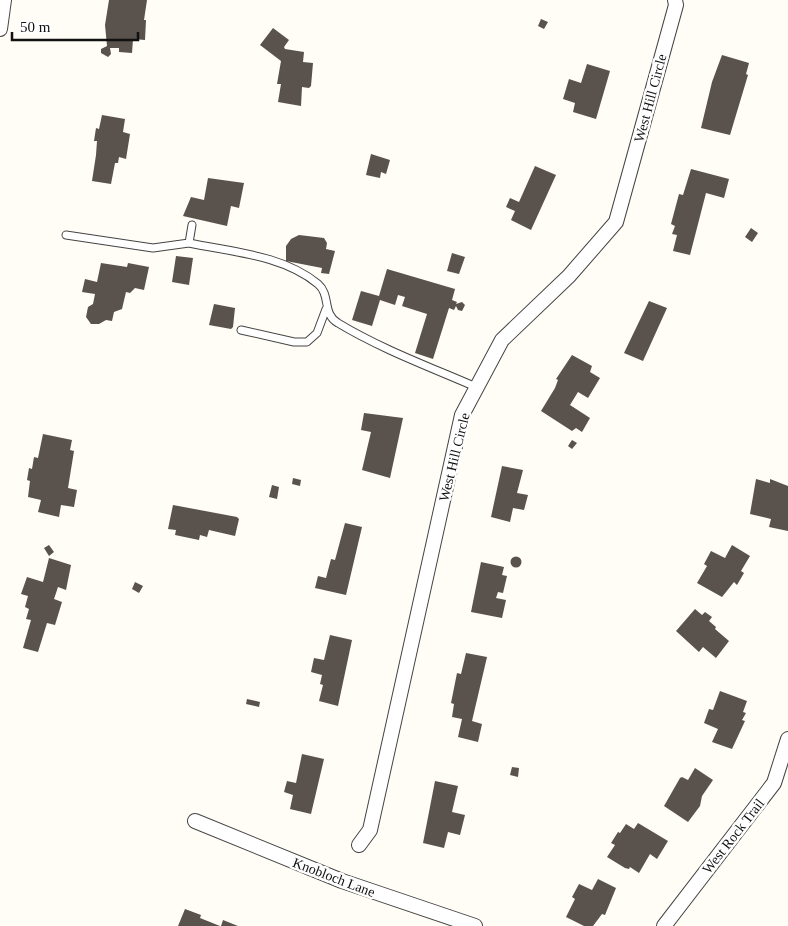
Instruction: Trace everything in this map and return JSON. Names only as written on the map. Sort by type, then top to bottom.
[{"type":"street","points":[[0,29],[4,0]]},
{"type":"street","name":"West Hill Circle","points":[[359,845],[370,830],[462,415],[502,340],[569,276],[616,222],[676,5],[675,0]]},
{"type":"street","name":"West Rock Trail","points":[[664,926],[774,783],[788,740]]},
{"type":"street","name":"Knobloch Lane","points":[[195,821],[342,882],[475,926]]},
{"type":"lane","points":[[189,243],[192,226]]},
{"type":"lane","points":[[66,235],[153,248],[189,243],[274,260],[298,270],[320,286],[327,297],[326,309],[317,334],[307,342],[294,342],[241,330]]},
{"type":"lane","points":[[326,309],[335,322],[350,330],[476,387]]},
{"type":"building","points":[[109,0],[147,0],[144,20],[146,20],[145,40],[133,39],[132,53],[119,52],[119,48],[110,48],[111,54],[108,57],[101,53],[101,49],[107,46],[105,25]]},
{"type":"building","points":[[541,19],[548,22],[544,29],[538,26]]},
{"type":"building","points":[[273,28],[289,40],[284,47],[285,49],[304,52],[303,62],[313,63],[311,86],[309,88],[302,87],[301,106],[278,102],[281,84],[277,84],[281,61],[260,45]]},
{"type":"building","points":[[722,55],[749,63],[746,74],[748,75],[730,135],[701,128],[712,82]]},
{"type":"building","points":[[587,64],[610,71],[596,119],[573,112],[575,103],[563,99],[569,79],[581,83]]},
{"type":"building","points":[[102,115],[125,119],[123,132],[130,134],[126,159],[119,157],[118,163],[115,163],[111,184],[92,181],[97,141],[94,141],[96,128],[99,129]]},
{"type":"building","points":[[371,154],[390,160],[386,174],[381,172],[380,178],[366,175]]},
{"type":"building","points":[[535,166],[556,175],[531,230],[511,220],[515,211],[506,207],[510,198],[519,202]]},
{"type":"building","points":[[691,169],[729,179],[724,198],[706,193],[690,255],[673,251],[677,235],[672,234],[675,226],[671,224],[679,194],[683,195]]},
{"type":"building","points":[[208,178],[244,183],[239,208],[231,206],[227,226],[183,216],[191,197],[204,200]]},
{"type":"building","points":[[751,228],[758,233],[752,242],[745,237]]},
{"type":"building","points":[[299,235],[324,238],[327,243],[326,249],[335,251],[329,274],[321,273],[322,268],[286,261],[286,246],[291,239]]},
{"type":"building","points":[[452,253],[465,257],[459,274],[447,271]]},
{"type":"building","points":[[176,256],[193,258],[189,285],[172,282]]},
{"type":"building","points":[[101,263],[127,267],[128,263],[149,267],[144,290],[135,288],[130,293],[126,292],[122,309],[114,312],[112,321],[106,320],[99,324],[91,324],[86,317],[88,307],[93,304],[95,294],[82,292],[85,279],[97,282]]},
{"type":"building","points":[[387,269],[455,289],[452,300],[457,302],[456,304],[462,302],[465,305],[462,311],[458,310],[456,306],[454,310],[449,308],[433,359],[415,353],[427,314],[402,306],[405,297],[398,295],[395,305],[380,300],[372,326],[352,320],[361,291],[379,296]]},
{"type":"building","points":[[649,301],[667,308],[643,361],[624,353]]},
{"type":"building","points":[[214,304],[235,308],[233,327],[231,329],[209,325]]},
{"type":"building","points":[[572,355],[592,366],[590,372],[600,378],[588,398],[578,392],[570,405],[590,418],[582,432],[576,428],[572,431],[541,411],[555,388],[558,380],[556,379]]},
{"type":"building","points":[[364,413],[403,418],[390,478],[362,470],[371,432],[361,430]]},
{"type":"building","points":[[43,434],[72,440],[70,450],[74,451],[68,488],[77,490],[74,507],[61,505],[59,517],[38,512],[41,500],[28,497],[30,481],[27,480],[29,468],[32,469],[34,457],[38,458]]},
{"type":"building","points":[[572,440],[577,443],[572,449],[568,446]]},
{"type":"building","points":[[502,466],[523,470],[517,493],[528,495],[524,510],[513,508],[510,522],[491,517]]},
{"type":"building","points":[[293,478],[301,480],[300,486],[292,484]]},
{"type":"building","points":[[756,479],[770,483],[770,479],[788,486],[788,531],[769,527],[771,519],[750,514]]},
{"type":"building","points":[[272,485],[279,487],[277,499],[269,497]]},
{"type":"building","points":[[173,505],[237,517],[239,519],[235,536],[209,530],[207,537],[200,535],[199,540],[175,535],[176,530],[168,529]]},
{"type":"building","points":[[345,523],[362,527],[346,595],[315,588],[318,576],[326,578],[331,559],[335,560]]},
{"type":"building","points":[[49,545],[54,552],[49,556],[44,548]]},
{"type":"building","points":[[732,545],[750,556],[741,571],[744,573],[737,585],[734,582],[722,597],[697,583],[707,566],[704,564],[711,551],[725,558]]},
{"type":"building","points":[[514,557],[518,557],[521,562],[520,566],[514,567],[511,564],[511,560]]},
{"type":"building","points":[[49,558],[71,565],[66,590],[58,587],[54,599],[62,602],[55,625],[47,623],[38,652],[23,648],[31,620],[26,619],[29,609],[25,607],[28,596],[21,594],[27,577],[43,582]]},
{"type":"building","points":[[481,562],[504,567],[502,575],[507,576],[503,593],[498,592],[496,598],[506,600],[502,618],[471,612]]},
{"type":"building","points":[[135,582],[143,586],[139,593],[132,589]]},
{"type":"building","points":[[695,609],[702,615],[705,612],[712,617],[709,621],[729,641],[716,658],[703,647],[699,652],[676,631]]},
{"type":"building","points":[[330,635],[352,640],[338,706],[319,701],[323,685],[320,684],[322,675],[311,672],[314,658],[324,660]]},
{"type":"building","points":[[466,653],[487,657],[472,721],[482,724],[478,742],[458,737],[462,719],[452,717],[454,704],[451,703],[457,673],[461,674]]},
{"type":"building","points":[[720,691],[747,701],[743,712],[746,713],[742,720],[745,721],[732,749],[712,742],[718,729],[704,723],[709,709],[713,710]]},
{"type":"building","points":[[247,699],[260,702],[259,707],[246,704]]},
{"type":"building","points":[[302,754],[324,759],[311,814],[290,809],[293,795],[284,792],[287,781],[296,783]]},
{"type":"building","points":[[512,767],[519,768],[518,777],[510,775]]},
{"type":"building","points":[[695,768],[713,780],[702,796],[700,806],[688,822],[664,806],[680,778],[688,780]]},
{"type":"building","points":[[435,781],[458,786],[452,812],[465,815],[460,835],[448,832],[444,848],[423,843]]},
{"type":"building","points":[[638,823],[668,841],[657,859],[650,854],[639,873],[630,867],[629,869],[625,868],[607,857],[615,845],[611,843],[618,832],[620,833],[626,824],[634,829]]},
{"type":"building","points":[[598,879],[616,888],[605,915],[602,914],[593,926],[584,926],[566,917],[575,899],[572,897],[579,884],[592,890]]},
{"type":"building","points":[[185,909],[201,915],[200,918],[220,926],[178,926]]},
{"type":"building","points":[[223,920],[238,926],[221,926]]}]
